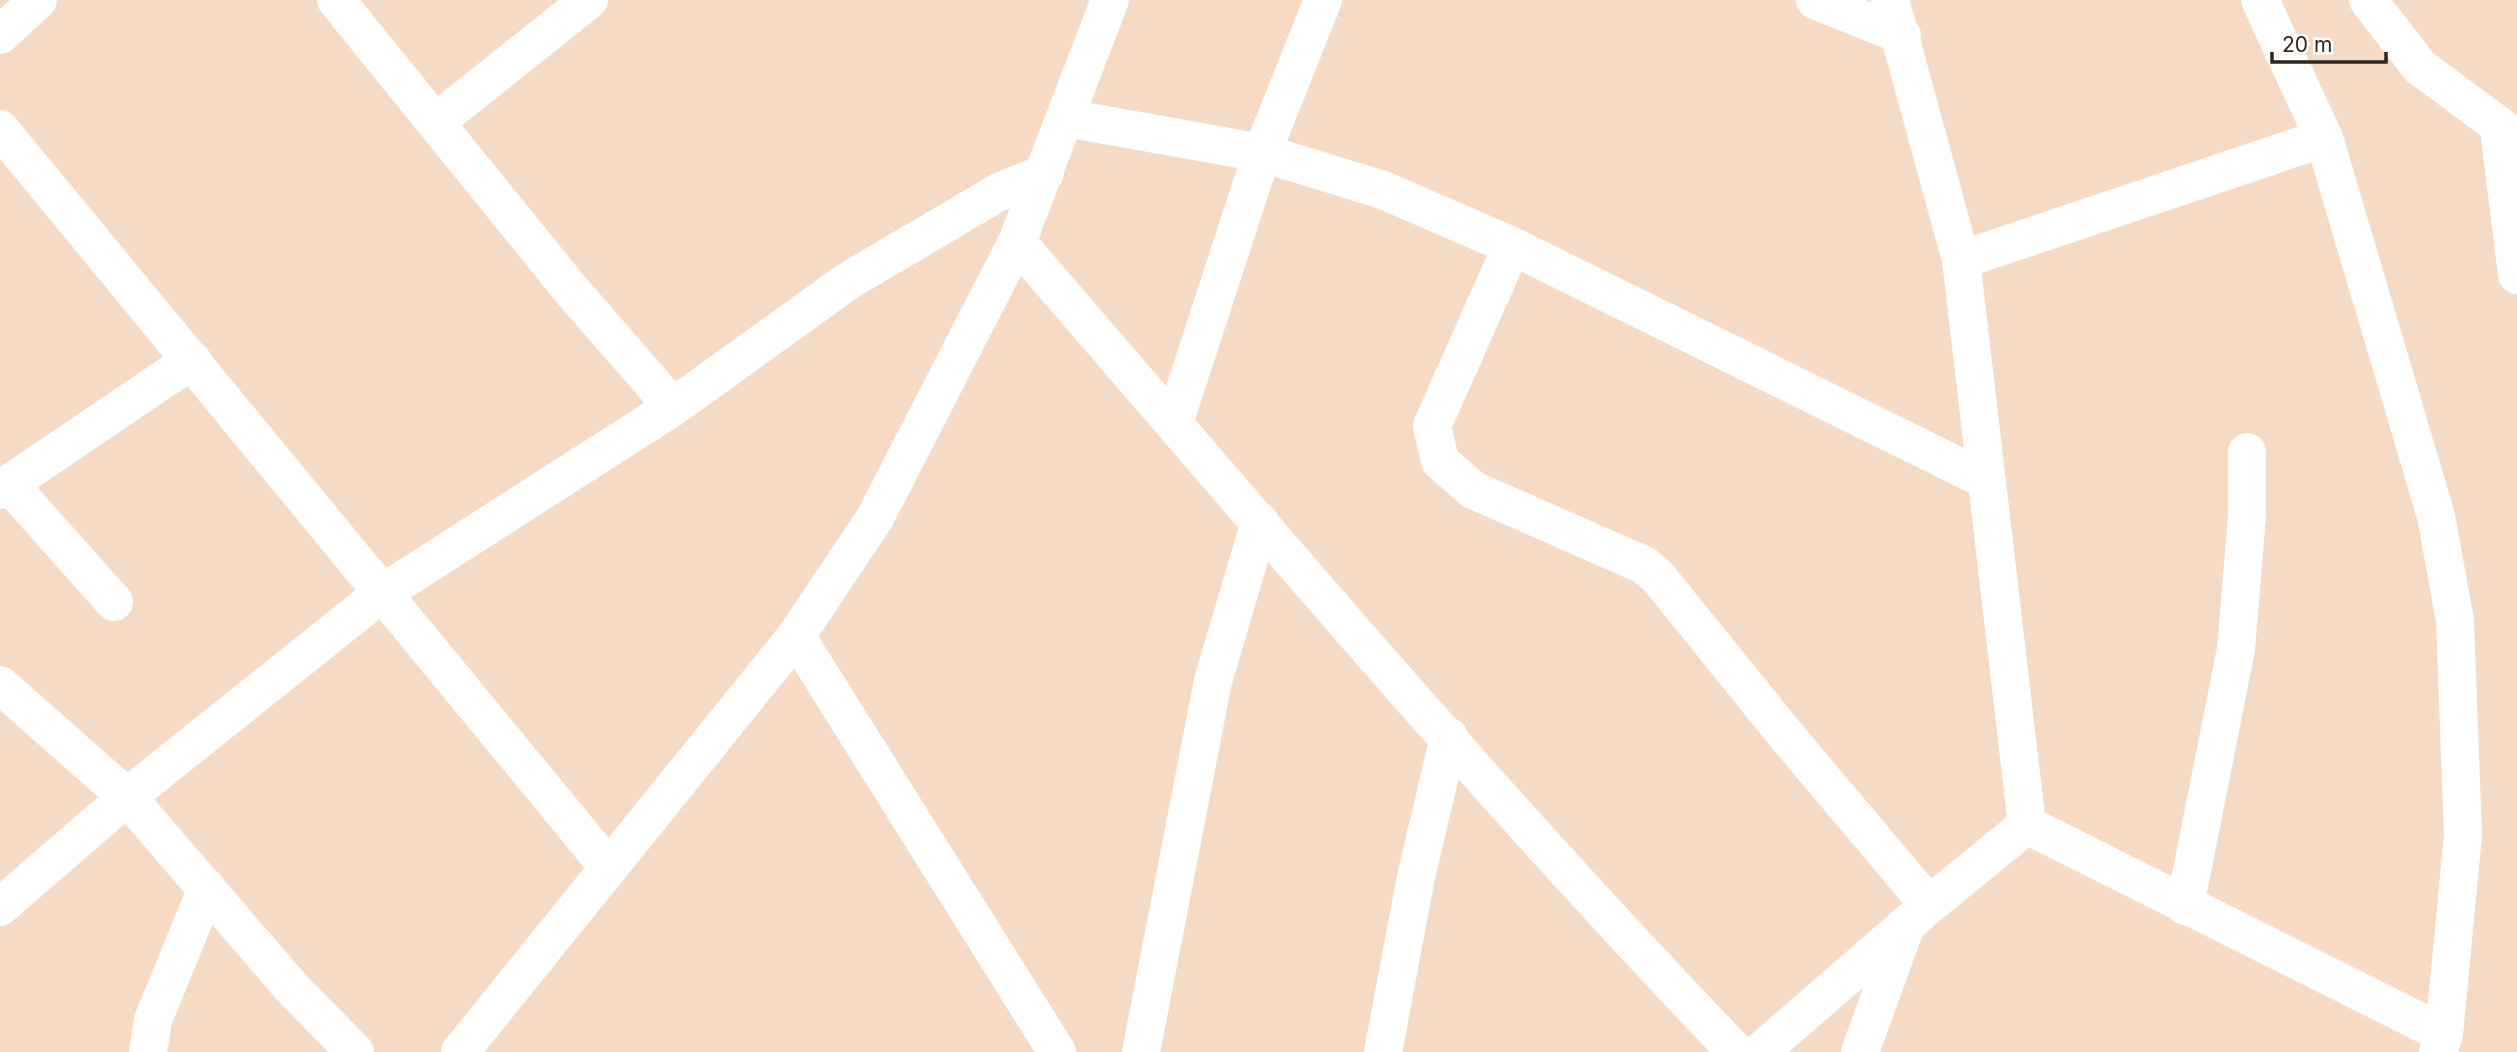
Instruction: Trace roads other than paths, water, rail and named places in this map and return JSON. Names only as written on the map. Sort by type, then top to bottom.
[{"type":"street","points":[[0,35],[38,0]]},
{"type":"street","points":[[336,0],[437,121],[572,291],[673,407]]},
{"type":"street","points":[[437,121],[589,0]]},
{"type":"street","points":[[471,1047],[609,868],[796,636],[875,518],[1017,242],[1110,0]]},
{"type":"street","points":[[1174,423],[1262,153],[1323,0]]},
{"type":"street","points":[[1815,0],[1896,17],[1961,260],[2027,825]]},
{"type":"street","points":[[2027,825],[2441,1043],[2463,835],[2455,621],[2436,516],[2324,138],[2260,0]]},
{"type":"street","points":[[2368,0],[2420,67],[2508,134],[2517,275]]},
{"type":"street","points":[[1066,118],[1262,153],[1384,190],[1512,246],[1986,481]]},
{"type":"street","points":[[0,129],[609,868]]},
{"type":"street","points":[[1961,260],[2324,138]]},
{"type":"street","points":[[0,907],[127,797],[381,594],[673,407],[848,281],[999,192],[1045,173]]},
{"type":"street","points":[[1017,242],[1449,737],[1641,953],[1736,1052]]},
{"type":"street","points":[[1512,246],[1432,426],[1440,461],[1473,491],[1644,565],[1658,577],[1785,734],[1917,915]]},
{"type":"street","points":[[114,602],[4,487],[192,360]]},
{"type":"street","points":[[2185,906],[2236,649],[2247,516],[2247,452]]},
{"type":"street","points":[[1140,1052],[1213,681],[1260,522]]},
{"type":"street","points":[[796,636],[1057,1052]]},
{"type":"street","points":[[0,685],[127,797],[292,988],[355,1052]]},
{"type":"street","points":[[1383,1052],[1416,877],[1449,737]]},
{"type":"street","points":[[1760,1052],[1917,915],[2027,825]]},
{"type":"street","points":[[148,1052],[153,1020],[207,888]]},
{"type":"street","points":[[1860,1052],[1917,915]]}]
